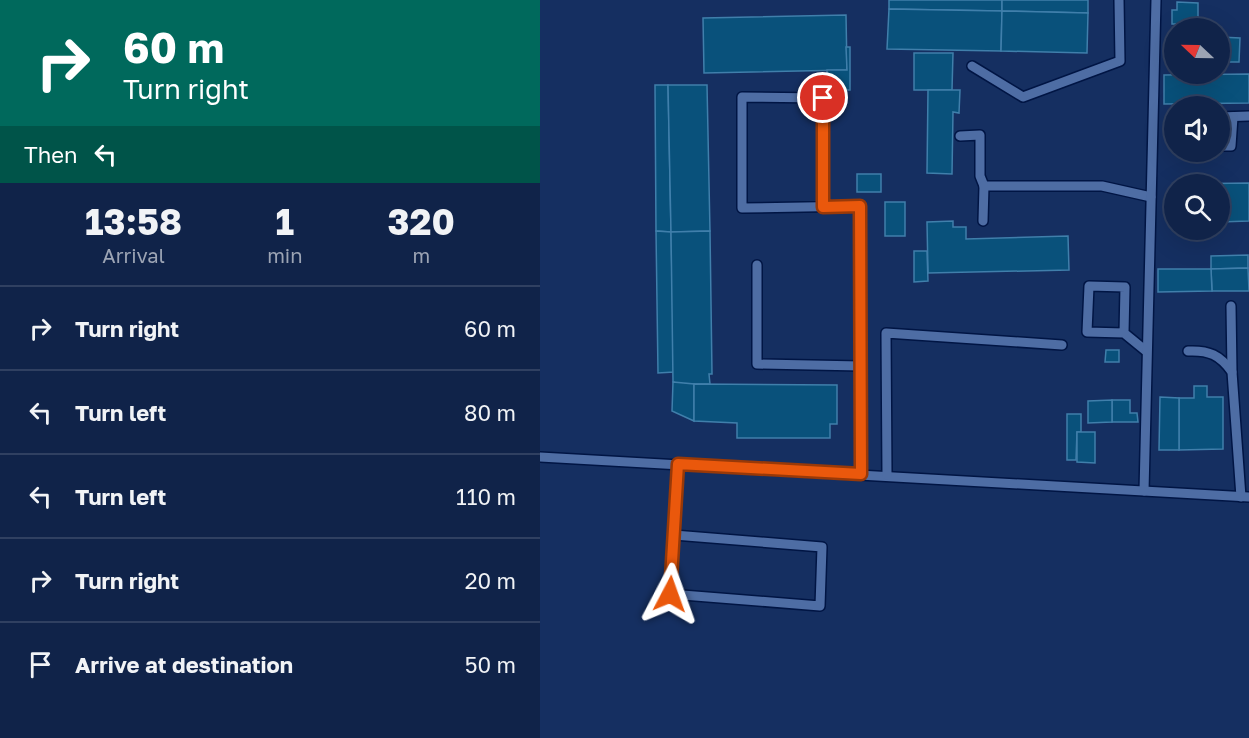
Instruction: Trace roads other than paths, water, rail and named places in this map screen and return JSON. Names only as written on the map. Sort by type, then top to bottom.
[{"type":"lane","points":[[972,66],[1023,97],[1120,61],[1119,0]]},
{"type":"lane","points":[[1144,491],[1156,0]]},
{"type":"lane","points":[[823,207],[823,98],[742,97],[742,208],[823,207],[860,206],[861,474]]},
{"type":"lane","points":[[1230,146],[1232,146],[1233,117],[1249,116]]},
{"type":"lane","points":[[960,136],[980,135],[980,176],[984,186],[983,220]]},
{"type":"lane","points":[[984,186],[1102,186],[1151,197]]},
{"type":"lane","points":[[758,265],[757,364],[861,366]]},
{"type":"lane","points":[[1124,333],[1125,287],[1089,286],[1087,332],[1124,333],[1146,351]]},
{"type":"lane","points":[[540,457],[1245,497],[1232,372],[1231,306]]},
{"type":"lane","points":[[887,475],[886,333],[1062,345]]},
{"type":"lane","points":[[1188,351],[1203,350],[1219,356],[1232,372]]},
{"type":"lane","points":[[674,535],[822,547],[820,606],[670,594],[678,464]]}]
